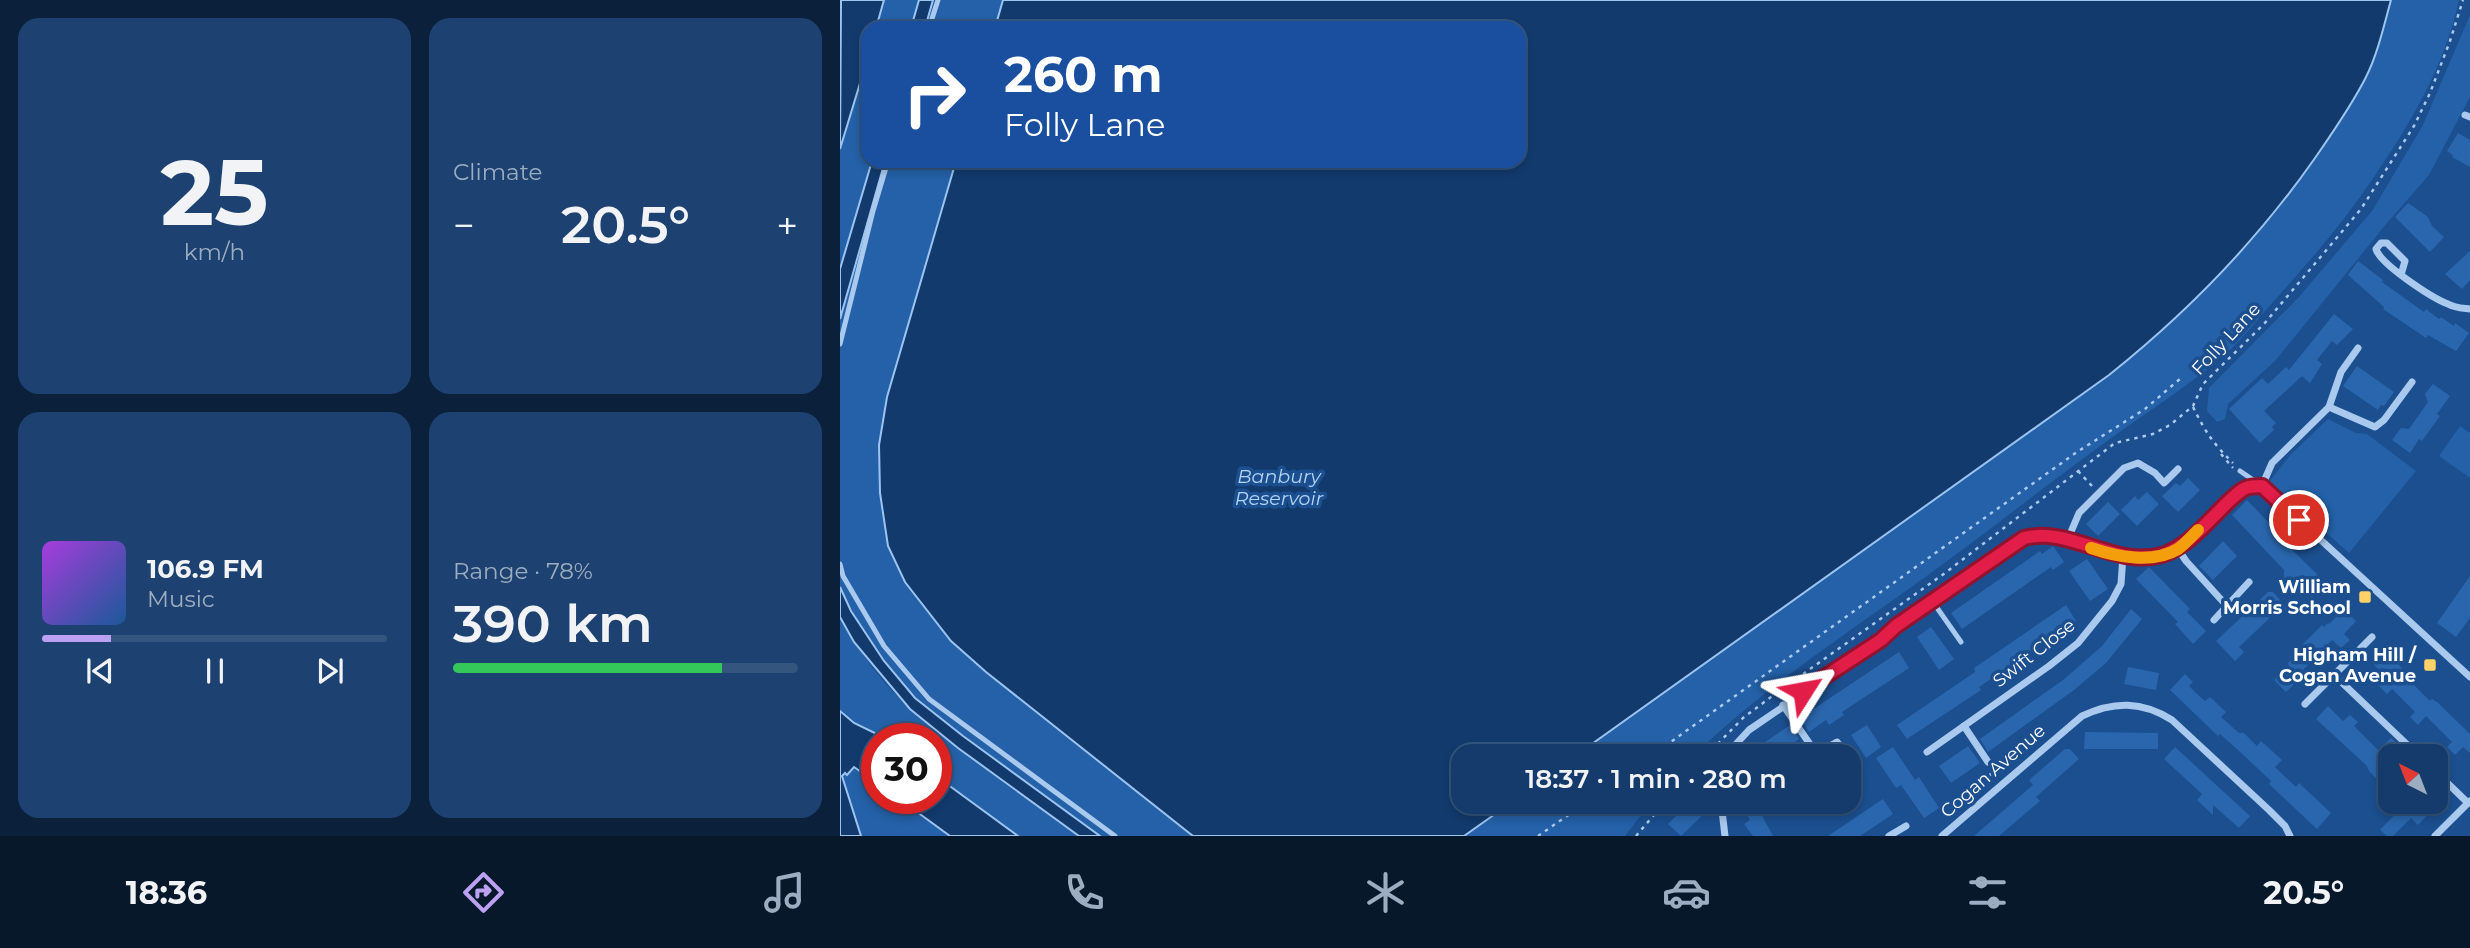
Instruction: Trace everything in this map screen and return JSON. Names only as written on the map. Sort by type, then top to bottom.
[{"type":"street","points":[[2401,275],[2405,261],[2387,243],[2381,243],[2376,249],[2378,256],[2401,275],[2444,303],[2470,309]]},
{"type":"street","points":[[2262,486],[2272,463],[2329,407],[2341,372],[2358,348]]},
{"type":"street","points":[[2329,407],[2375,427],[2384,420],[2412,382]]},
{"type":"street","points":[[2068,539],[2072,524],[2079,513],[2124,468],[2138,463],[2155,473],[2164,483],[2178,469]]},
{"type":"street","points":[[1736,744],[1749,730],[1783,705],[2024,538],[2050,535],[2123,556],[2160,555],[2178,549],[2243,489],[2262,486]]},
{"type":"street","points":[[2262,486],[2470,677]]},
{"type":"street","points":[[2178,549],[2226,605]]},
{"type":"street","name":"Swift Close","points":[[1927,752],[2078,643],[2112,601],[2121,584],[2123,556]]},
{"type":"street","points":[[2214,620],[2249,582]]},
{"type":"street","points":[[2305,704],[2372,637]]},
{"type":"street","points":[[2334,675],[2406,744]]},
{"type":"street","name":"Cogan Avenue","points":[[1942,836],[2082,716],[2098,709],[2135,704],[2172,720],[2269,810],[2285,826],[2290,836]]},
{"type":"street","points":[[1783,705],[1807,744]]},
{"type":"street","points":[[1964,726],[1988,762]]},
{"type":"street","points":[[2435,836],[2469,802],[2448,783]]},
{"type":"street","points":[[1722,814],[1725,836]]},
{"type":"street","points":[[1889,836],[1906,826]]},
{"type":"lane","points":[[931,21],[938,0]]},
{"type":"lane","points":[[840,344],[886,168]]},
{"type":"lane","points":[[2237,470],[2262,486]]},
{"type":"lane","points":[[840,564],[843,576],[884,646],[929,699],[1115,836]]},
{"type":"lane","points":[[1933,602],[1961,642]]},
{"type":"path","name":"Folly Lane","points":[[2193,406],[2203,384],[2264,324],[2361,209],[2414,126],[2430,93],[2463,0]]},
{"type":"path","points":[[1668,744],[2077,452],[2145,409],[2181,378]]},
{"type":"path","points":[[1718,744],[1743,718],[1945,573],[2115,443],[2153,435],[2193,406],[2203,429],[2237,470]]},
{"type":"path","points":[[2212,442],[2237,470]]},
{"type":"path","points":[[2078,471],[2084,478]]},
{"type":"path","points":[[1538,836],[1570,814]]},
{"type":"path","points":[[1636,836],[1655,814]]},
{"type":"shaded area","points":[[884,0],[919,0],[913,21],[878,21]]},
{"type":"shaded area","points":[[933,0],[1003,0],[997,21],[927,21]]},
{"type":"shaded area","points":[[2391,0],[2459,0],[2436,70],[2401,136],[2351,210],[2229,351],[2187,385],[2090,453],[1948,561],[1776,685],[1706,744],[1593,744],[2109,375],[2138,351],[2220,274],[2293,189],[2348,108],[2366,77]]},
{"type":"shaded area","points":[[2470,15],[2470,97],[2429,175],[2275,361],[2228,404],[2225,419],[2217,422],[2207,411],[2209,388],[2298,298],[2372,211],[2423,125]]},
{"type":"shaded area","points":[[861,80],[861,168],[870,168],[840,269],[840,149]]},
{"type":"shaded area","points":[[883,168],[954,168],[887,397],[879,445],[880,493],[888,546],[905,582],[951,641],[986,672],[1193,836],[1100,836],[915,698],[884,661],[851,611],[840,587],[840,319]]},
{"type":"shaded area","points":[[2328,419],[2356,433],[2367,434],[2416,471],[2349,553],[2269,482],[2292,453]]},
{"type":"shaded area","points":[[2460,426],[2470,433],[2470,478],[2439,456]]},
{"type":"shaded area","points":[[840,617],[891,690],[927,723],[861,723],[861,726],[840,711]]},
{"type":"shaded area","points":[[952,743],[1079,836],[1018,836],[952,788]]},
{"type":"shaded area","points":[[853,767],[861,772],[861,814],[920,814],[950,836],[861,836],[842,776]]},
{"type":"shaded area","points":[[1495,814],[1642,814],[1625,836],[1464,836]]},
{"type":"water","points":[[841,0],[884,0],[878,21],[861,21],[861,80],[840,149]]},
{"type":"water","points":[[919,0],[933,0],[927,21],[913,21]]},
{"type":"water","name":"Banbury Reservoir","points":[[1003,0],[2391,0],[2366,77],[2322,148],[2293,189],[2245,247],[2194,301],[2109,375],[1592,744],[1451,744],[1451,814],[1495,814],[1464,836],[1193,836],[986,672],[951,641],[905,582],[888,546],[880,493],[879,445],[887,397],[954,168],[1526,168],[1526,21],[997,21]]},
{"type":"water","points":[[870,168],[883,168],[840,319],[840,269]]},
{"type":"water","points":[[840,587],[851,611],[884,661],[915,698],[947,723],[927,723],[910,709],[854,642],[840,617]]},
{"type":"water","points":[[840,711],[861,726],[861,772],[854,767],[847,775],[845,773],[842,776],[861,836],[840,836]]},
{"type":"water","points":[[952,727],[1100,836],[1079,836],[952,743]]},
{"type":"water","points":[[952,788],[1018,836],[950,836],[920,814],[952,814]]},
{"type":"building","points":[[2458,133],[2470,140],[2470,167],[2447,151]]},
{"type":"building","points":[[2408,203],[2428,217],[2432,226],[2444,237],[2430,252],[2395,217]]},
{"type":"building","points":[[2470,251],[2470,280],[2462,289],[2445,274]]},
{"type":"building","points":[[2358,261],[2424,312],[2426,309],[2439,319],[2441,317],[2454,326],[2455,323],[2469,333],[2456,351],[2428,335],[2426,338],[2383,309],[2384,307],[2348,275]]},
{"type":"building","points":[[2334,314],[2353,329],[2337,345],[2332,341],[2317,360],[2322,364],[2310,383],[2302,376],[2264,411],[2276,423],[2272,427],[2274,430],[2260,443],[2229,409],[2262,378],[2268,384],[2286,367],[2289,370]]},
{"type":"building","points":[[2357,366],[2394,392],[2378,410],[2343,386]]},
{"type":"building","points":[[2433,384],[2450,396],[2437,414],[2440,416],[2410,453],[2392,440],[2401,428],[2409,429],[2428,402],[2425,394]]},
{"type":"building","points":[[2188,478],[2200,490],[2178,512],[2162,496],[2176,483],[2180,486]]},
{"type":"building","points":[[2147,492],[2159,504],[2137,526],[2121,510],[2135,496],[2138,500]]},
{"type":"building","points":[[2247,500],[2271,525],[2269,527],[2327,584],[2312,598],[2303,589],[2284,588],[2284,570],[2232,515]]},
{"type":"building","points":[[2108,502],[2120,514],[2098,536],[2086,524]]},
{"type":"building","points":[[2223,541],[2237,556],[2213,580],[2199,566]]},
{"type":"building","points":[[2053,546],[2064,562],[2053,570],[2051,567],[1962,629],[1951,613],[2040,551],[2042,554]]},
{"type":"building","points":[[2087,559],[2108,589],[2090,601],[2069,571]]},
{"type":"building","points":[[2149,567],[2190,609],[2187,612],[2206,631],[2193,644],[2175,624],[2178,622],[2136,579]]},
{"type":"building","points":[[2470,576],[2470,618],[2456,637],[2437,623]]},
{"type":"building","points":[[2268,592],[2273,592],[2288,609],[2279,618],[2275,613],[2239,647],[2244,652],[2235,661],[2216,641]]},
{"type":"building","points":[[2066,605],[2076,621],[1979,687],[1981,690],[1907,739],[1897,725]]},
{"type":"building","points":[[2131,609],[2142,619],[2106,663],[2074,690],[1988,752],[1980,739],[2063,680],[2102,646]]},
{"type":"building","points":[[2344,609],[2356,621],[2344,634],[2350,640],[2341,648],[2332,640],[2303,670],[2311,678],[2304,686],[2298,680],[2286,692],[2274,680],[2289,665],[2292,659],[2290,657],[2322,625],[2324,627],[2329,624]]},
{"type":"building","points":[[1931,627],[1954,659],[1939,670],[1917,637]]},
{"type":"building","points":[[2383,649],[2430,701],[2432,699],[2437,702],[2470,734],[2470,753],[2463,747],[2455,755],[2448,748],[2452,742],[2426,716],[2418,725],[2410,717],[2415,712],[2392,689],[2387,694],[2379,686],[2387,678],[2371,662]]},
{"type":"building","points":[[1899,652],[1909,668],[1842,712],[1844,715],[1829,725],[1826,720],[1809,732],[1800,718]]},
{"type":"building","points":[[2128,667],[2159,673],[2156,690],[2124,684]]},
{"type":"building","points":[[2185,674],[2193,682],[2189,686],[2197,694],[2205,701],[2210,697],[2226,712],[2221,717],[2257,746],[2261,741],[2282,760],[2275,767],[2296,787],[2299,783],[2331,813],[2317,829],[2269,784],[2271,781],[2170,690]]},
{"type":"building","points":[[2328,706],[2343,721],[2350,715],[2358,722],[2354,726],[2378,750],[2378,780],[2367,766],[2316,719]]},
{"type":"building","points":[[1790,725],[1799,739],[1792,744],[1762,744]]},
{"type":"building","points":[[1867,725],[1881,747],[1866,758],[1861,750],[1861,744],[1857,744],[1851,735]]},
{"type":"building","points":[[2085,732],[2158,733],[2158,749],[2084,749]]},
{"type":"building","points":[[2391,738],[2398,744],[2384,744]]},
{"type":"building","points":[[1968,746],[1980,763],[1951,783],[1939,766]]},
{"type":"building","points":[[1893,747],[1915,780],[1919,777],[1939,808],[1924,818],[1901,785],[1896,788],[1876,758]]},
{"type":"building","points":[[2175,747],[2250,816],[2239,828],[2213,805],[2213,815],[2197,800],[2202,794],[2164,759]]},
{"type":"building","points":[[2065,749],[2070,749],[2079,759],[2036,797],[2040,801],[1999,836],[1974,836],[2033,785],[2029,780]]},
{"type":"building","points":[[1883,799],[1893,814],[1860,836],[1828,836],[1861,814]]},
{"type":"building","points":[[1704,814],[1681,836],[1668,824],[1677,815]]},
{"type":"building","points":[[1746,814],[1761,814],[1773,836],[1753,836],[1744,824],[1750,820]]},
{"type":"building","points":[[2395,814],[2428,814],[2418,825],[2411,818],[2393,836],[2387,836],[2380,830]]},
{"type":"slow traffic","points":[[2091,548],[2123,556],[2160,555],[2178,549],[2198,530]]},
{"type":"place","name":"William Morris School","points":[[2365,597]]},
{"type":"place","name":"Higham Hill / Cogan Avenue","points":[[2430,665]]},
{"type":"route","points":[[1803,691],[1881,640],[1896,626],[2024,538],[2050,535],[2111,554],[2141,557],[2160,555],[2178,549],[2243,489],[2262,486],[2299,520]]}]
